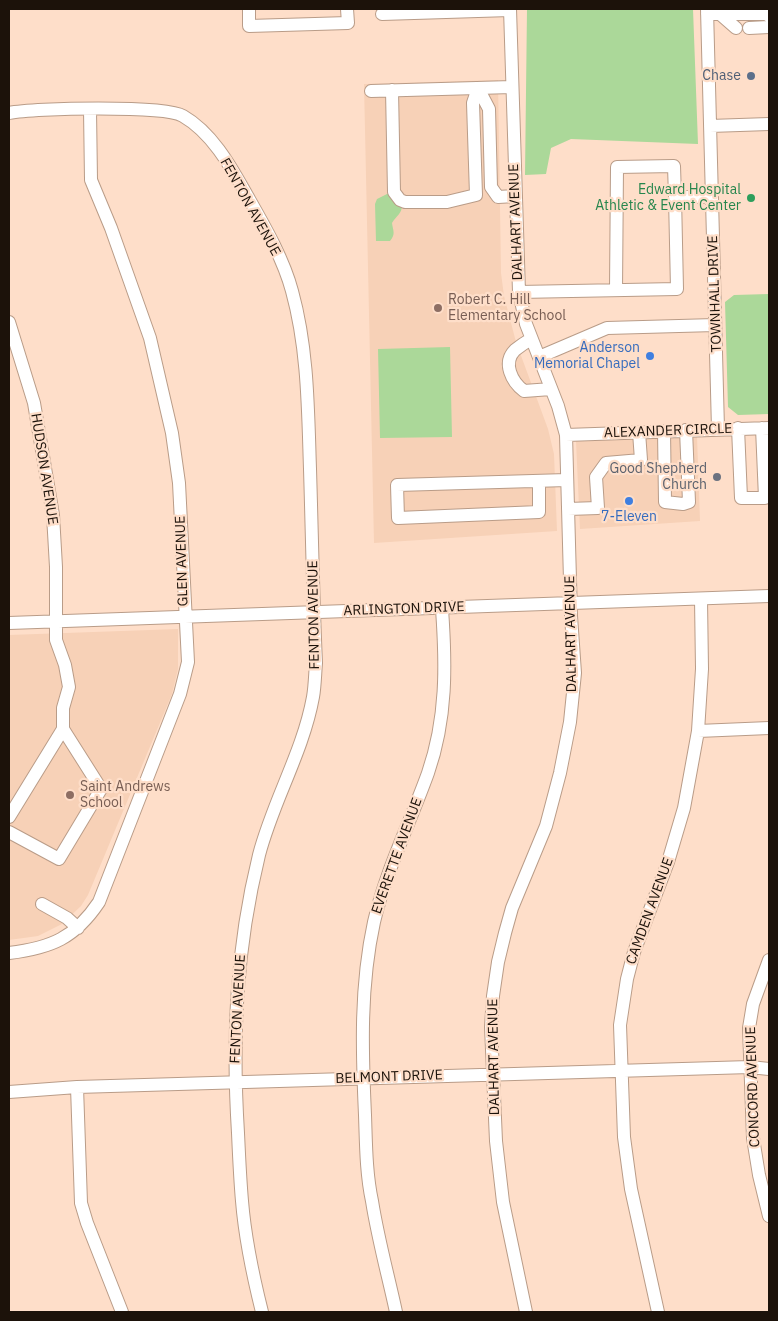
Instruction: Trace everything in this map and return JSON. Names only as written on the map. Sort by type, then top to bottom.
[{"type":"street","points":[[249,9],[249,26],[348,23],[348,9]]},
{"type":"street","points":[[382,14],[510,9]]},
{"type":"street","name":"DALHART AVENUE","points":[[510,9],[519,292],[526,324],[566,435],[575,673],[570,722],[560,773],[546,826],[512,908],[498,962],[492,1011],[496,1142],[503,1202],[526,1312]]},
{"type":"street","points":[[711,12],[769,16]]},
{"type":"street","points":[[711,12],[736,28]]},
{"type":"street","name":"TOWNHALL DRIVE","points":[[711,12],[710,126],[718,429]]},
{"type":"street","points":[[749,28],[769,27]]},
{"type":"street","points":[[371,91],[512,87]]},
{"type":"street","points":[[392,90],[393,187],[397,197],[405,202],[448,202],[476,195],[474,103],[478,88]]},
{"type":"street","points":[[478,88],[489,109],[491,187],[498,197],[515,196]]},
{"type":"street","name":"GLEN AVENUE","points":[[9,953],[45,946],[56,941],[78,928],[90,915],[106,887],[180,694],[188,662],[179,483],[172,433],[150,338],[111,228],[90,180],[90,110]]},
{"type":"street","name":"FENTON AVENUE","points":[[9,112],[157,111],[182,115],[206,134],[235,174],[271,240],[292,290],[303,345],[308,403],[316,663],[313,697],[301,740],[262,844],[244,927],[235,1025],[235,1082],[242,1202],[251,1260],[262,1312]]},
{"type":"street","points":[[710,126],[769,124]]},
{"type":"street","points":[[519,292],[677,289],[674,166],[617,167],[616,290]]},
{"type":"street","points":[[675,197],[712,197]]},
{"type":"street","name":"HUDSON AVENUE","points":[[9,322],[34,403],[53,515],[56,567],[56,640],[65,665],[69,687],[63,708],[63,728]]},
{"type":"street","points":[[539,357],[607,328],[716,325]]},
{"type":"street","points":[[531,339],[514,351],[510,360],[511,378],[516,386],[524,392],[551,389]]},
{"type":"street","points":[[738,428],[741,498],[765,498],[766,428]]},
{"type":"street","name":"ALEXANDER CIRCLE","points":[[566,435],[766,428]]},
{"type":"street","points":[[664,431],[665,502],[683,504],[689,502],[686,430]]},
{"type":"street","points":[[568,509],[598,508],[596,476],[606,463],[641,460],[639,432]]},
{"type":"street","points":[[539,482],[539,512],[398,518],[397,485],[567,480]]},
{"type":"street","name":"ARLINGTON DRIVE","points":[[9,622],[442,609],[769,596]]},
{"type":"street","name":"CAMDEN AVENUE","points":[[658,1312],[631,1189],[624,1137],[620,1025],[627,979],[634,952],[668,862],[684,808],[698,731],[702,669],[701,599]]},
{"type":"street","name":"EVERETTE AVENUE","points":[[396,1312],[371,1200],[362,1023],[364,991],[374,922],[389,870],[428,772],[442,716],[446,668],[442,609]]},
{"type":"street","points":[[9,817],[63,728],[100,788],[59,859],[9,832]]},
{"type":"street","points":[[698,731],[769,728]]},
{"type":"street","points":[[42,904],[67,918],[78,928]]},
{"type":"street","name":"CONCORD AVENUE","points":[[769,960],[753,1004],[749,1028],[753,1138],[759,1175],[769,1216]]},
{"type":"street","name":"BELMONT DRIVE","points":[[9,1092],[77,1087],[621,1070],[750,1067],[769,1069]]},
{"type":"street","points":[[77,1087],[81,1203],[86,1223],[122,1312]]},
{"type":"shaded area","name":"Robert C. Hill Elementary School","points":[[498,80],[501,273],[504,296],[516,342],[548,429],[554,454],[557,531],[374,543],[364,84]]},
{"type":"shaded area","points":[[697,436],[700,521],[580,529],[576,441]]},
{"type":"shaded area","name":"Saint Andrews School","points":[[178,629],[178,669],[172,694],[88,895],[81,906],[62,924],[38,936],[9,940],[9,635]]},
{"type":"green space","points":[[527,9],[693,9],[698,144],[571,139],[551,148],[546,174],[525,175]]},
{"type":"green space","points":[[391,194],[402,205],[402,208],[392,223],[394,234],[392,239],[390,241],[376,241],[375,204],[377,199]]},
{"type":"green space","points":[[769,294],[769,414],[738,415],[728,407],[725,302],[734,295]]},
{"type":"green space","points":[[450,347],[452,437],[380,438],[378,349]]},
{"type":"place","name":"Chase","points":[[751,76]]},
{"type":"place","name":"Edward Hospital Athletic & Event Center","points":[[751,198]]},
{"type":"place","name":"Robert C. Hill Elementary School","points":[[438,308]]},
{"type":"place","name":"Anderson Memorial Chapel","points":[[650,356]]},
{"type":"place","name":"Good Shepherd Church","points":[[717,477]]},
{"type":"place","name":"7-Eleven","points":[[629,501]]},
{"type":"place","name":"Saint Andrews School","points":[[70,795]]}]
